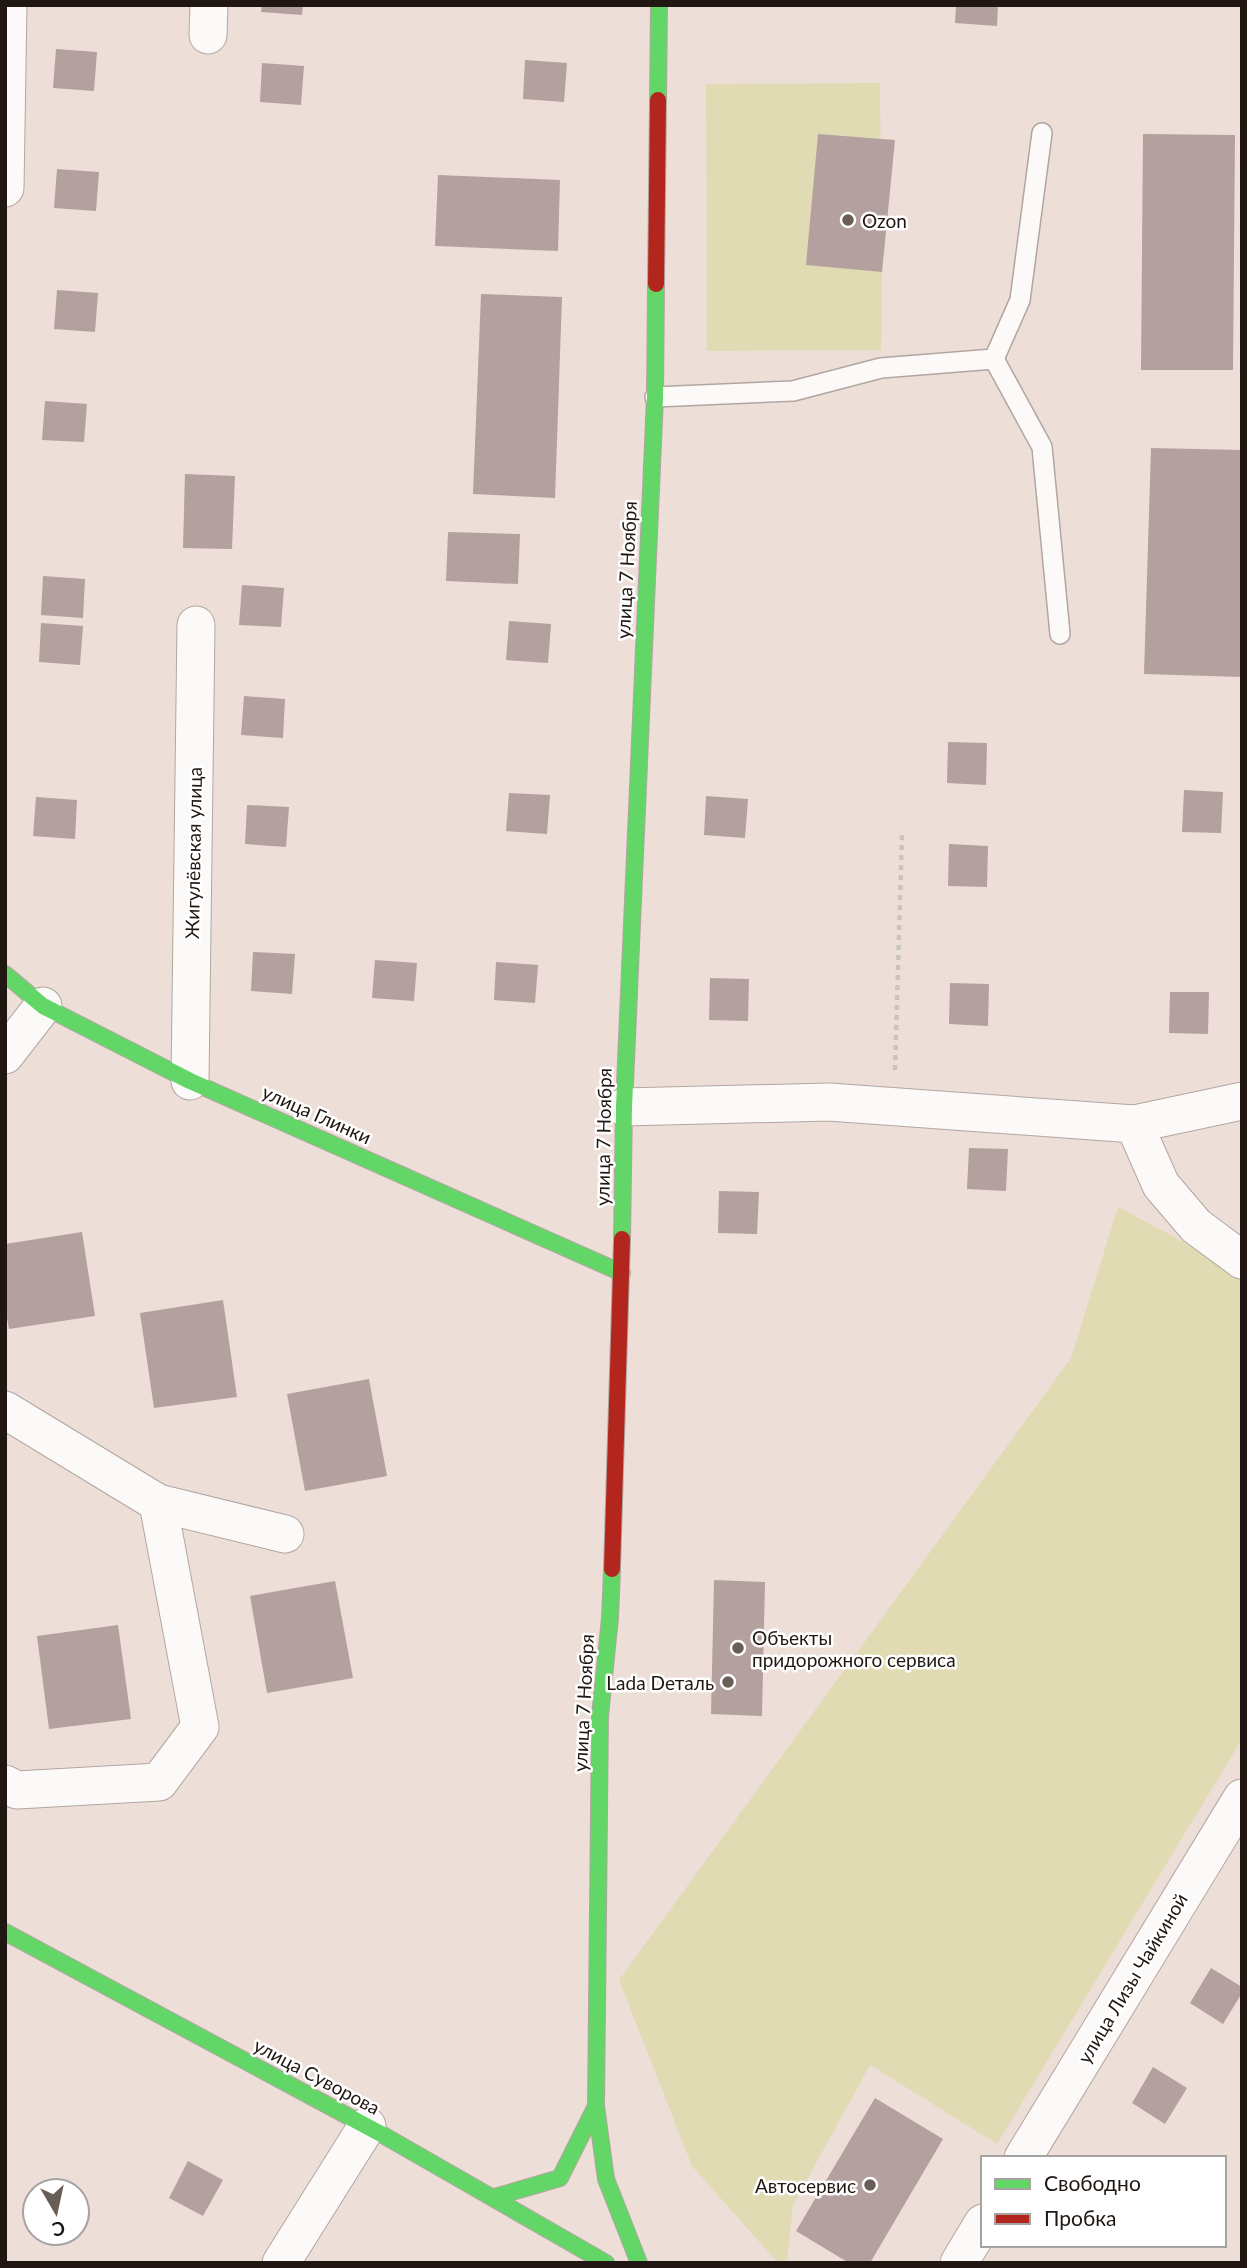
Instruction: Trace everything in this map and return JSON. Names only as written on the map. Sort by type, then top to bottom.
[{"type":"street","points":[[5,188],[8,5]]},
{"type":"street","name":"улица 7 Ноября","points":[[639,2263],[606,2179],[596,2106],[600,1716],[610,1618],[622,1273],[624,1107],[655,397],[659,5]]},
{"type":"street","name":"Жигулёвская улица","points":[[190,1080],[196,625]]},
{"type":"street","name":"улица Глинки","points":[[5,974],[43,1006],[190,1080],[622,1273]]},
{"type":"street","points":[[5,1055],[43,1006]]},
{"type":"street","points":[[624,1107],[829,1102],[1134,1124],[1242,1101]]},
{"type":"street","points":[[1134,1124],[1161,1185],[1196,1226],[1242,1260]]},
{"type":"street","points":[[5,1410],[158,1503],[285,1534]]},
{"type":"street","points":[[5,1784],[17,1790],[159,1782],[200,1727],[158,1503]]},
{"type":"street","name":"улица Лизы Чайкиной","points":[[1024,2156],[1242,1798]]},
{"type":"street","name":"улица Суворова","points":[[5,1932],[367,2126],[606,2263]]},
{"type":"street","points":[[495,2197],[560,2178],[596,2106]]},
{"type":"street","points":[[281,2263],[367,2126]]},
{"type":"street","points":[[959,2263],[981,2226]]},
{"type":"lane","points":[[993,359],[1020,300],[1042,133]]},
{"type":"lane","points":[[655,397],[793,391],[881,368],[993,359]]},
{"type":"lane","points":[[993,359],[1042,447],[1060,634]]},
{"type":"path","points":[[894,1106],[902,834]]},
{"type":"shaded area","points":[[880,83],[881,350],[707,351],[706,84]]},
{"type":"shaded area","points":[[1118,1207],[1242,1273],[1242,1739],[997,2144],[870,2065],[793,2205],[787,2263],[778,2263],[692,2166],[619,1980],[1071,1358]]},
{"type":"building","points":[[262,5],[303,5],[302,15],[261,12]]},
{"type":"building","points":[[956,5],[998,5],[997,26],[955,23]]},
{"type":"building","points":[[56,49],[97,52],[94,91],[53,88]]},
{"type":"building","points":[[525,60],[567,63],[564,102],[523,99]]},
{"type":"building","points":[[262,63],[304,66],[301,105],[260,102]]},
{"type":"building","points":[[818,134],[895,140],[882,272],[806,265]]},
{"type":"building","points":[[1143,134],[1235,135],[1233,370],[1141,370]]},
{"type":"building","points":[[57,169],[99,172],[96,211],[54,208]]},
{"type":"building","points":[[438,175],[560,180],[558,251],[435,246]]},
{"type":"building","points":[[57,290],[98,293],[95,332],[54,329]]},
{"type":"building","points":[[481,294],[562,297],[555,498],[473,494]]},
{"type":"building","points":[[45,401],[87,404],[84,442],[42,440]]},
{"type":"building","points":[[1151,448],[1242,450],[1241,677],[1144,674]]},
{"type":"building","points":[[185,474],[235,476],[232,549],[183,548]]},
{"type":"building","points":[[448,532],[520,534],[518,584],[446,581]]},
{"type":"building","points":[[43,576],[85,579],[83,618],[41,615]]},
{"type":"building","points":[[242,585],[284,588],[281,627],[239,625]]},
{"type":"building","points":[[509,621],[551,624],[548,663],[506,660]]},
{"type":"building","points":[[41,623],[83,626],[80,665],[39,662]]},
{"type":"building","points":[[244,696],[285,699],[283,738],[241,735]]},
{"type":"building","points":[[948,742],[987,743],[986,785],[947,783]]},
{"type":"building","points":[[1184,790],[1223,792],[1221,833],[1182,832]]},
{"type":"building","points":[[509,793],[550,795],[547,834],[506,831]]},
{"type":"building","points":[[706,796],[748,799],[745,838],[704,835]]},
{"type":"building","points":[[36,797],[77,800],[75,839],[33,836]]},
{"type":"building","points":[[247,805],[289,807],[286,847],[245,844]]},
{"type":"building","points":[[949,844],[988,846],[987,887],[948,886]]},
{"type":"building","points":[[253,952],[295,954],[292,994],[251,991]]},
{"type":"building","points":[[375,960],[417,963],[414,1001],[372,998]]},
{"type":"building","points":[[496,962],[538,965],[535,1003],[494,1000]]},
{"type":"building","points":[[710,978],[749,979],[748,1021],[709,1020]]},
{"type":"building","points":[[950,983],[989,984],[988,1026],[949,1024]]},
{"type":"building","points":[[1170,992],[1209,992],[1208,1034],[1169,1033]]},
{"type":"building","points":[[969,1148],[1008,1149],[1006,1191],[967,1189]]},
{"type":"building","points":[[719,1191],[759,1192],[757,1234],[718,1233]]},
{"type":"building","points":[[82,1232],[95,1316],[9,1329],[5,1307],[5,1244]]},
{"type":"building","points":[[223,1300],[237,1397],[154,1408],[140,1313]]},
{"type":"building","points":[[369,1379],[387,1476],[305,1491],[287,1394]]},
{"type":"building","name":"Объекты придорожного сервиса","points":[[714,1580],[765,1582],[762,1716],[711,1714]]},
{"type":"building","points":[[335,1581],[353,1678],[267,1693],[250,1596]]},
{"type":"building","points":[[118,1625],[131,1719],[49,1729],[37,1636]]},
{"type":"building","points":[[1211,1968],[1242,1987],[1242,1993],[1223,2024],[1190,2003]]},
{"type":"building","points":[[1153,2067],[1187,2088],[1165,2124],[1132,2103]]},
{"type":"building","name":"Автосервис","points":[[875,2098],[943,2139],[870,2263],[849,2263],[796,2231]]},
{"type":"building","points":[[188,2161],[223,2180],[203,2216],[169,2198]]},
{"type":"traffic: fast","points":[[658,100],[659,5]]},
{"type":"traffic: fast","points":[[622,1239],[624,1107],[655,397],[656,284]]},
{"type":"traffic: fast","points":[[5,974],[43,1006],[190,1081],[622,1273]]},
{"type":"traffic: fast","points":[[612,1569],[600,1716],[596,2106],[606,2179],[639,2263]]},
{"type":"traffic: fast","points":[[5,1932],[383,2135],[606,2263]]},
{"type":"traffic: fast","points":[[495,2197],[560,2178],[596,2106]]},
{"type":"traffic: jam","points":[[656,284],[658,100]]},
{"type":"traffic: jam","points":[[612,1569],[622,1239]]},
{"type":"place","name":"Ozon","points":[[848,220]]},
{"type":"place","name":"Объекты придорожного сервиса","points":[[738,1648]]},
{"type":"place","name":"Lada Dеталь","points":[[728,1682]]},
{"type":"place","name":"Автосервис","points":[[870,2185]]}]
